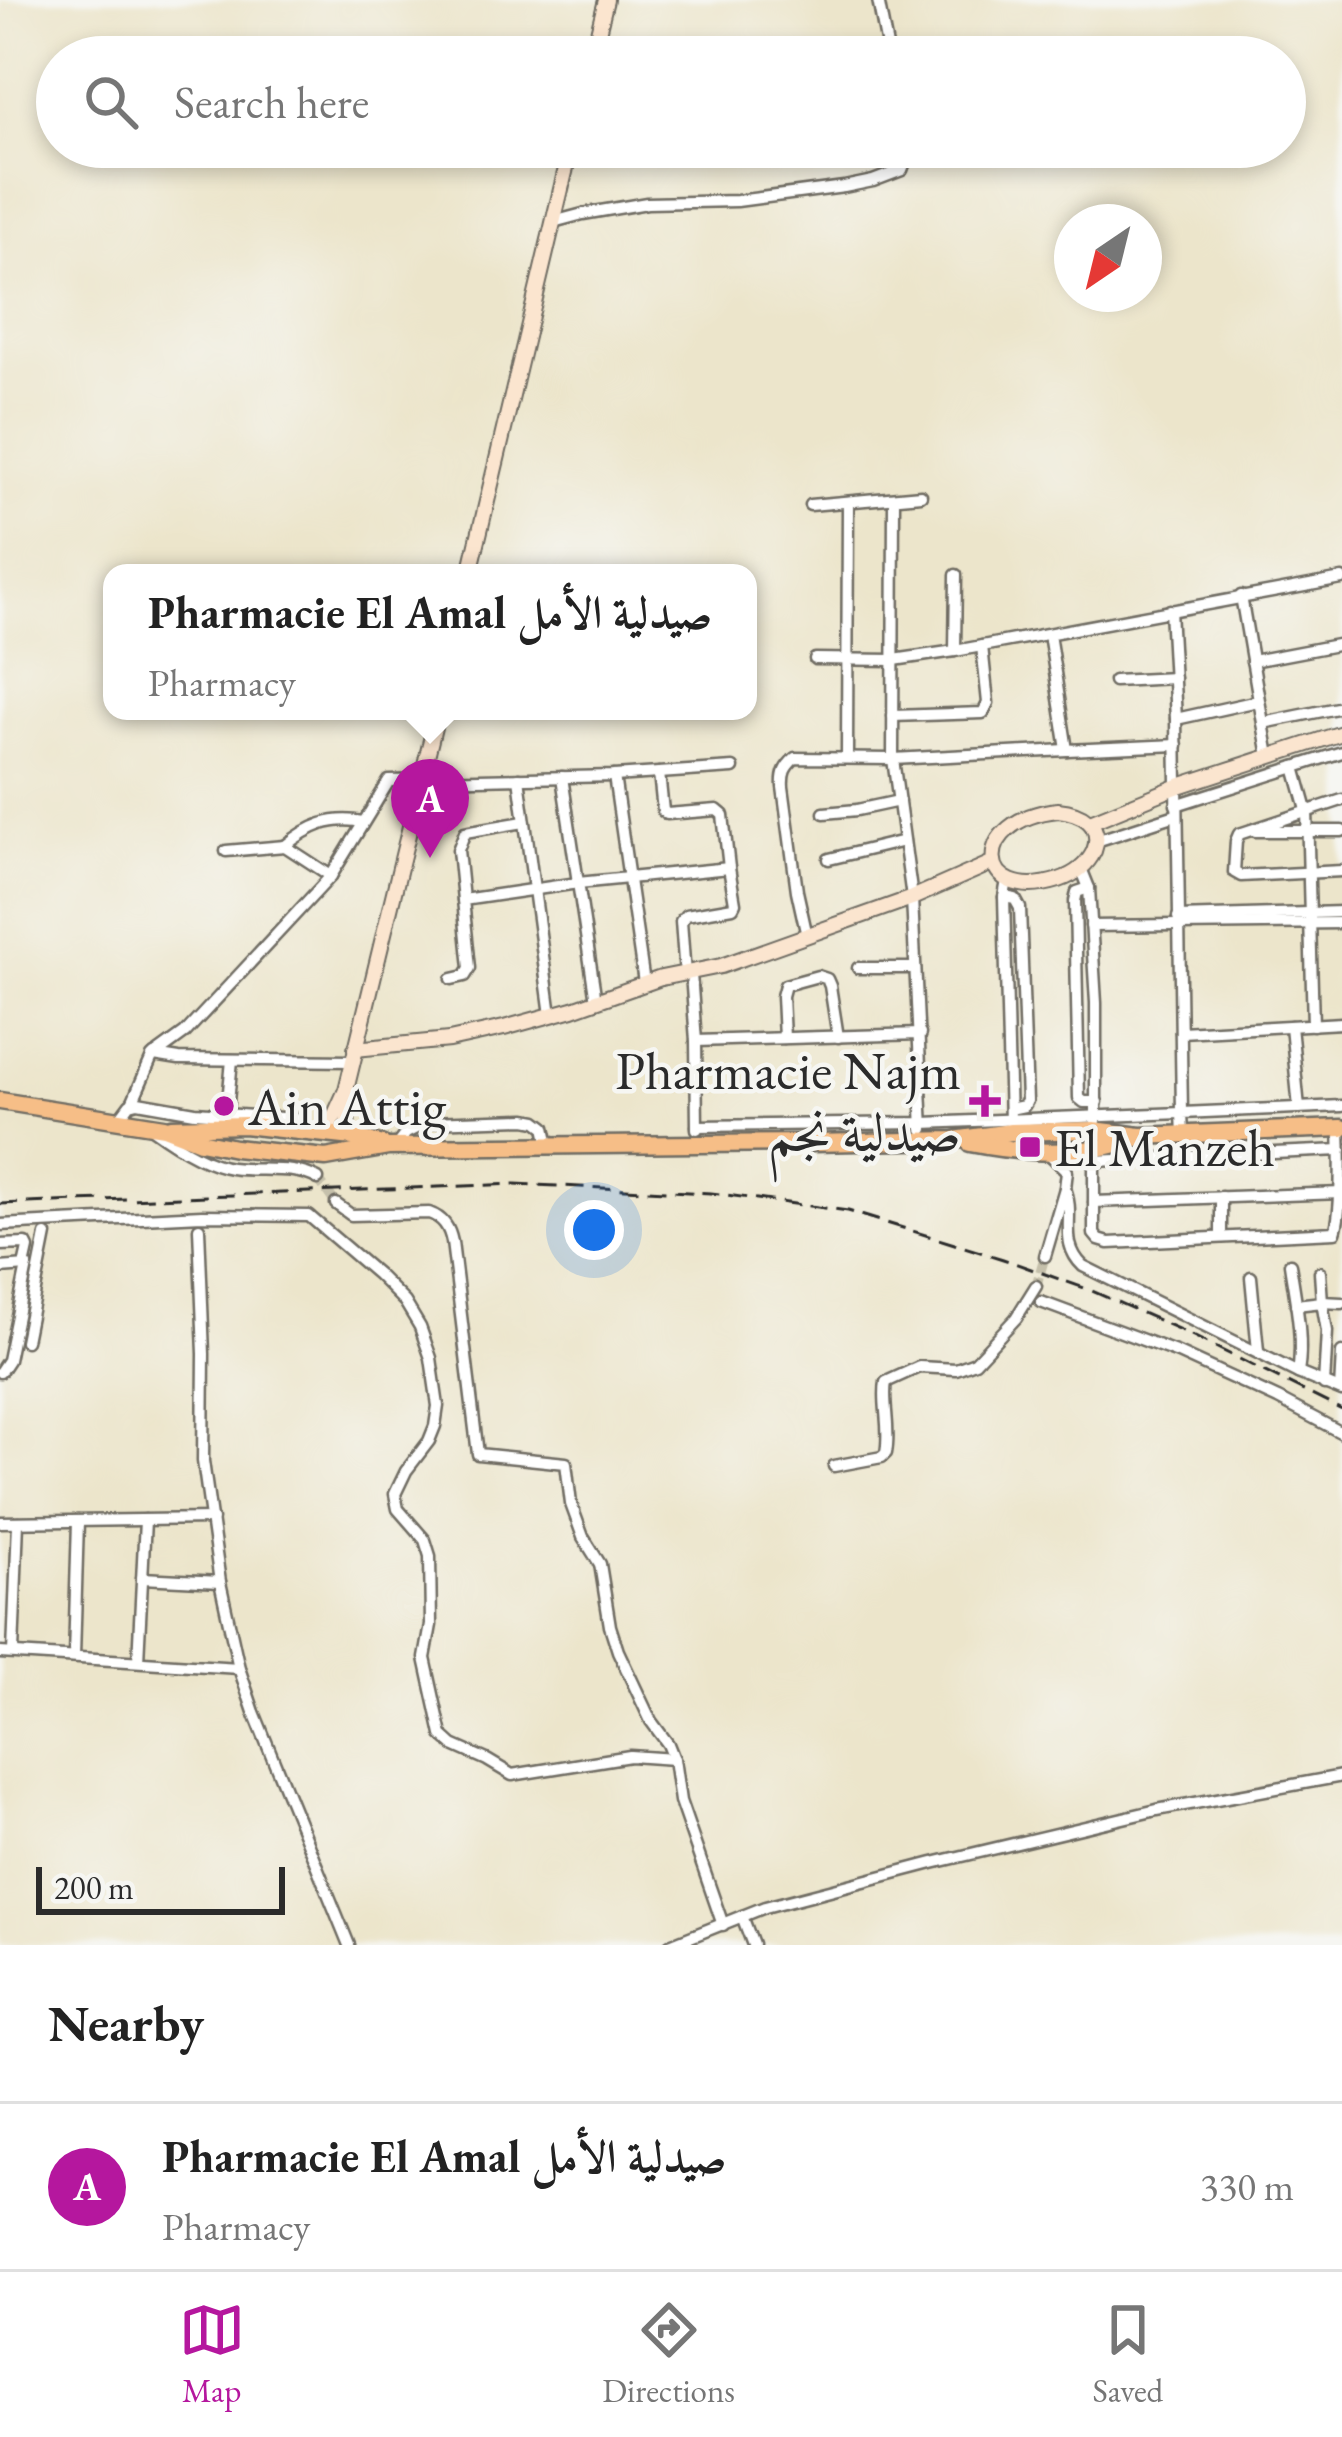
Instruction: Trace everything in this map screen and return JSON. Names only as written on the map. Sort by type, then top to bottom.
[{"type":"main road","points":[[0,1101],[156,1126],[229,1147],[326,1158],[392,1146],[549,1145],[697,1135],[923,1132],[954,1140],[1010,1128],[1095,1123],[1140,1136],[1341,1128]]},
{"type":"main road","points":[[156,1126],[227,1118],[392,1146]]},
{"type":"main road","points":[[227,1118],[219,1133],[229,1147]]},
{"type":"main road","points":[[1085,1150],[1094,1140],[1095,1123]]},
{"type":"main road","points":[[1010,1128],[1046,1151],[1117,1145],[1140,1136]]},
{"type":"main road","points":[[326,1158],[336,1146],[328,1134]]},
{"type":"street","points":[[597,36],[606,0]]},
{"type":"street","points":[[878,0],[885,36]]},
{"type":"street","points":[[472,564],[566,168]]},
{"type":"street","points":[[553,222],[622,206],[737,201],[873,182],[903,168]]},
{"type":"street","points":[[810,505],[921,495]]},
{"type":"street","points":[[894,498],[893,759],[912,898],[923,1132],[1010,1128]]},
{"type":"street","points":[[847,757],[848,502]]},
{"type":"street","points":[[955,651],[956,575]]},
{"type":"street","points":[[815,659],[894,660],[1240,596],[1341,583]]},
{"type":"street","points":[[1240,596],[1269,756]]},
{"type":"street","points":[[1170,610],[1177,745],[1183,1135]]},
{"type":"street","points":[[1049,634],[1067,750]]},
{"type":"street","points":[[1252,661],[1342,644]]},
{"type":"street","points":[[893,716],[980,715],[986,711],[982,646]]},
{"type":"street","points":[[1114,682],[1174,678]]},
{"type":"street","points":[[1176,719],[1258,701]]},
{"type":"street","points":[[1263,723],[1342,707]]},
{"type":"street","points":[[328,1134],[346,1090],[436,720]]},
{"type":"street","points":[[1090,822],[1176,787],[1342,733]]},
{"type":"street","points":[[807,936],[782,776],[795,758],[893,759],[1177,745]]},
{"type":"street","points":[[1096,841],[1342,752]]},
{"type":"street","points":[[1295,767],[1307,810],[1313,1025]]},
{"type":"street","points":[[117,1121],[132,1103],[154,1055],[185,1034],[331,876],[389,781],[734,768]]},
{"type":"street","points":[[659,773],[667,814],[717,810],[723,815],[735,903],[686,915],[680,921],[696,1041],[697,1135]]},
{"type":"street","points":[[614,776],[644,983]]},
{"type":"street","points":[[519,778],[551,1015]]},
{"type":"street","points":[[562,778],[596,1000]]},
{"type":"street","points":[[1342,800],[1239,834],[1234,872],[1241,876],[1342,871]]},
{"type":"street","points":[[824,813],[899,801]]},
{"type":"street","points":[[1058,810],[1076,812],[1090,822],[1096,841],[1081,868],[1044,884],[1007,880],[994,862],[1000,835],[1029,816],[1058,810]]},
{"type":"street","points":[[226,850],[285,846],[307,827],[349,820],[363,823]]},
{"type":"street","points":[[452,979],[465,976],[470,968],[458,850],[461,838],[470,829],[524,822]]},
{"type":"street","points":[[1249,830],[1342,831]]},
{"type":"street","points":[[829,860],[904,841]]},
{"type":"street","points":[[285,846],[331,876]]},
{"type":"street","points":[[154,1055],[232,1060],[353,1055],[449,1040],[551,1015],[667,976],[748,958],[912,898],[994,862]]},
{"type":"street","points":[[463,901],[578,883],[729,868]]},
{"type":"street","points":[[1081,868],[1089,888],[1096,1003],[1095,1123],[1182,1113],[1342,1106]]},
{"type":"street","points":[[1007,880],[1010,1128]]},
{"type":"street","points":[[1089,888],[1076,896],[1079,1098],[1097,1102]]},
{"type":"street","points":[[1004,897],[1019,903],[1028,1101],[1010,1128]]},
{"type":"street","points":[[1091,926],[1309,918],[1342,912]]},
{"type":"street","points":[[1309,918],[1342,923]]},
{"type":"street","points":[[858,968],[914,968]]},
{"type":"street","points":[[784,1039],[785,985],[818,976],[830,986],[838,1037]]},
{"type":"street","points":[[1008,1000],[1025,999]]},
{"type":"street","points":[[1078,1004],[1096,1003]]},
{"type":"street","points":[[1181,1032],[1342,1023]]},
{"type":"street","points":[[1291,1026],[1298,1108]]},
{"type":"street","points":[[696,1041],[920,1034]]},
{"type":"street","points":[[132,1103],[227,1118],[232,1060]]},
{"type":"street","points":[[156,1126],[171,1142],[213,1163],[305,1173],[318,1179]]},
{"type":"street","points":[[1341,1128],[1342,1192],[1341,1226],[1335,1232],[1106,1243],[1094,1234],[1094,1161],[1341,1150]]},
{"type":"street","points":[[229,1147],[242,1168]]},
{"type":"street","points":[[1045,1256],[1067,1171],[1085,1150]]},
{"type":"street","points":[[1046,1151],[1067,1171]]},
{"type":"street","points":[[1065,1188],[1070,1249],[1083,1266],[1341,1391],[1342,1353]]},
{"type":"street","points":[[1094,1202],[1342,1192]]},
{"type":"street","points":[[1221,1197],[1221,1237]]},
{"type":"street","points":[[336,1204],[351,1216],[429,1213],[446,1225],[453,1248],[478,1454],[566,1463],[583,1537],[601,1564],[618,1651],[674,1759],[680,1801],[722,1924]]},
{"type":"street","points":[[0,1225],[202,1215],[313,1217],[405,1302],[431,1358],[438,1406],[435,1426],[395,1494],[398,1509],[425,1540],[430,1556],[426,1668],[442,1735],[512,1775],[630,1756],[674,1759]]},
{"type":"street","points":[[199,1228],[202,1445],[220,1582],[254,1712],[349,1945]]},
{"type":"street","points":[[0,1372],[8,1360],[30,1266],[46,1235]]},
{"type":"street","points":[[0,1245],[26,1244],[28,1248],[25,1341]]},
{"type":"street","points":[[1290,1264],[1298,1373]]},
{"type":"street","points":[[0,1268],[30,1266]]},
{"type":"street","points":[[1320,1272],[1327,1331],[1324,1385]]},
{"type":"street","points":[[1251,1277],[1258,1351]]},
{"type":"street","points":[[834,1466],[886,1453],[886,1382],[920,1367],[956,1369],[975,1362],[1016,1318],[1036,1286]]},
{"type":"street","points":[[1041,1302],[1178,1353],[1342,1433]]},
{"type":"street","points":[[1296,1305],[1342,1303]]},
{"type":"street","points":[[0,1522],[212,1519]]},
{"type":"street","points":[[138,1661],[145,1520]]},
{"type":"street","points":[[74,1657],[78,1521]]},
{"type":"street","points":[[18,1522],[6,1653],[239,1668]]},
{"type":"street","points":[[142,1579],[220,1582]]},
{"type":"street","points":[[670,1945],[765,1907],[932,1863],[1087,1826],[1342,1777]]},
{"type":"street","points":[[742,1916],[753,1945]]},
{"type":"tunnel","points":[[318,1179],[336,1204]]},
{"type":"tunnel","points":[[1036,1286],[1045,1256]]},
{"type":"railway","points":[[0,1204],[515,1184],[711,1193],[848,1211],[1090,1290],[1342,1410]]},
{"type":"place","name":"Pharmacie El Amal صيدلية الأمل","points":[[430,858]]},
{"type":"place","name":"Pharmacie Najm صيدلية نجم","points":[[985,1101]]},
{"type":"place","name":"Ain Attig","points":[[224,1106]]},
{"type":"place","name":"El Manzeh","points":[[1030,1147]]}]
